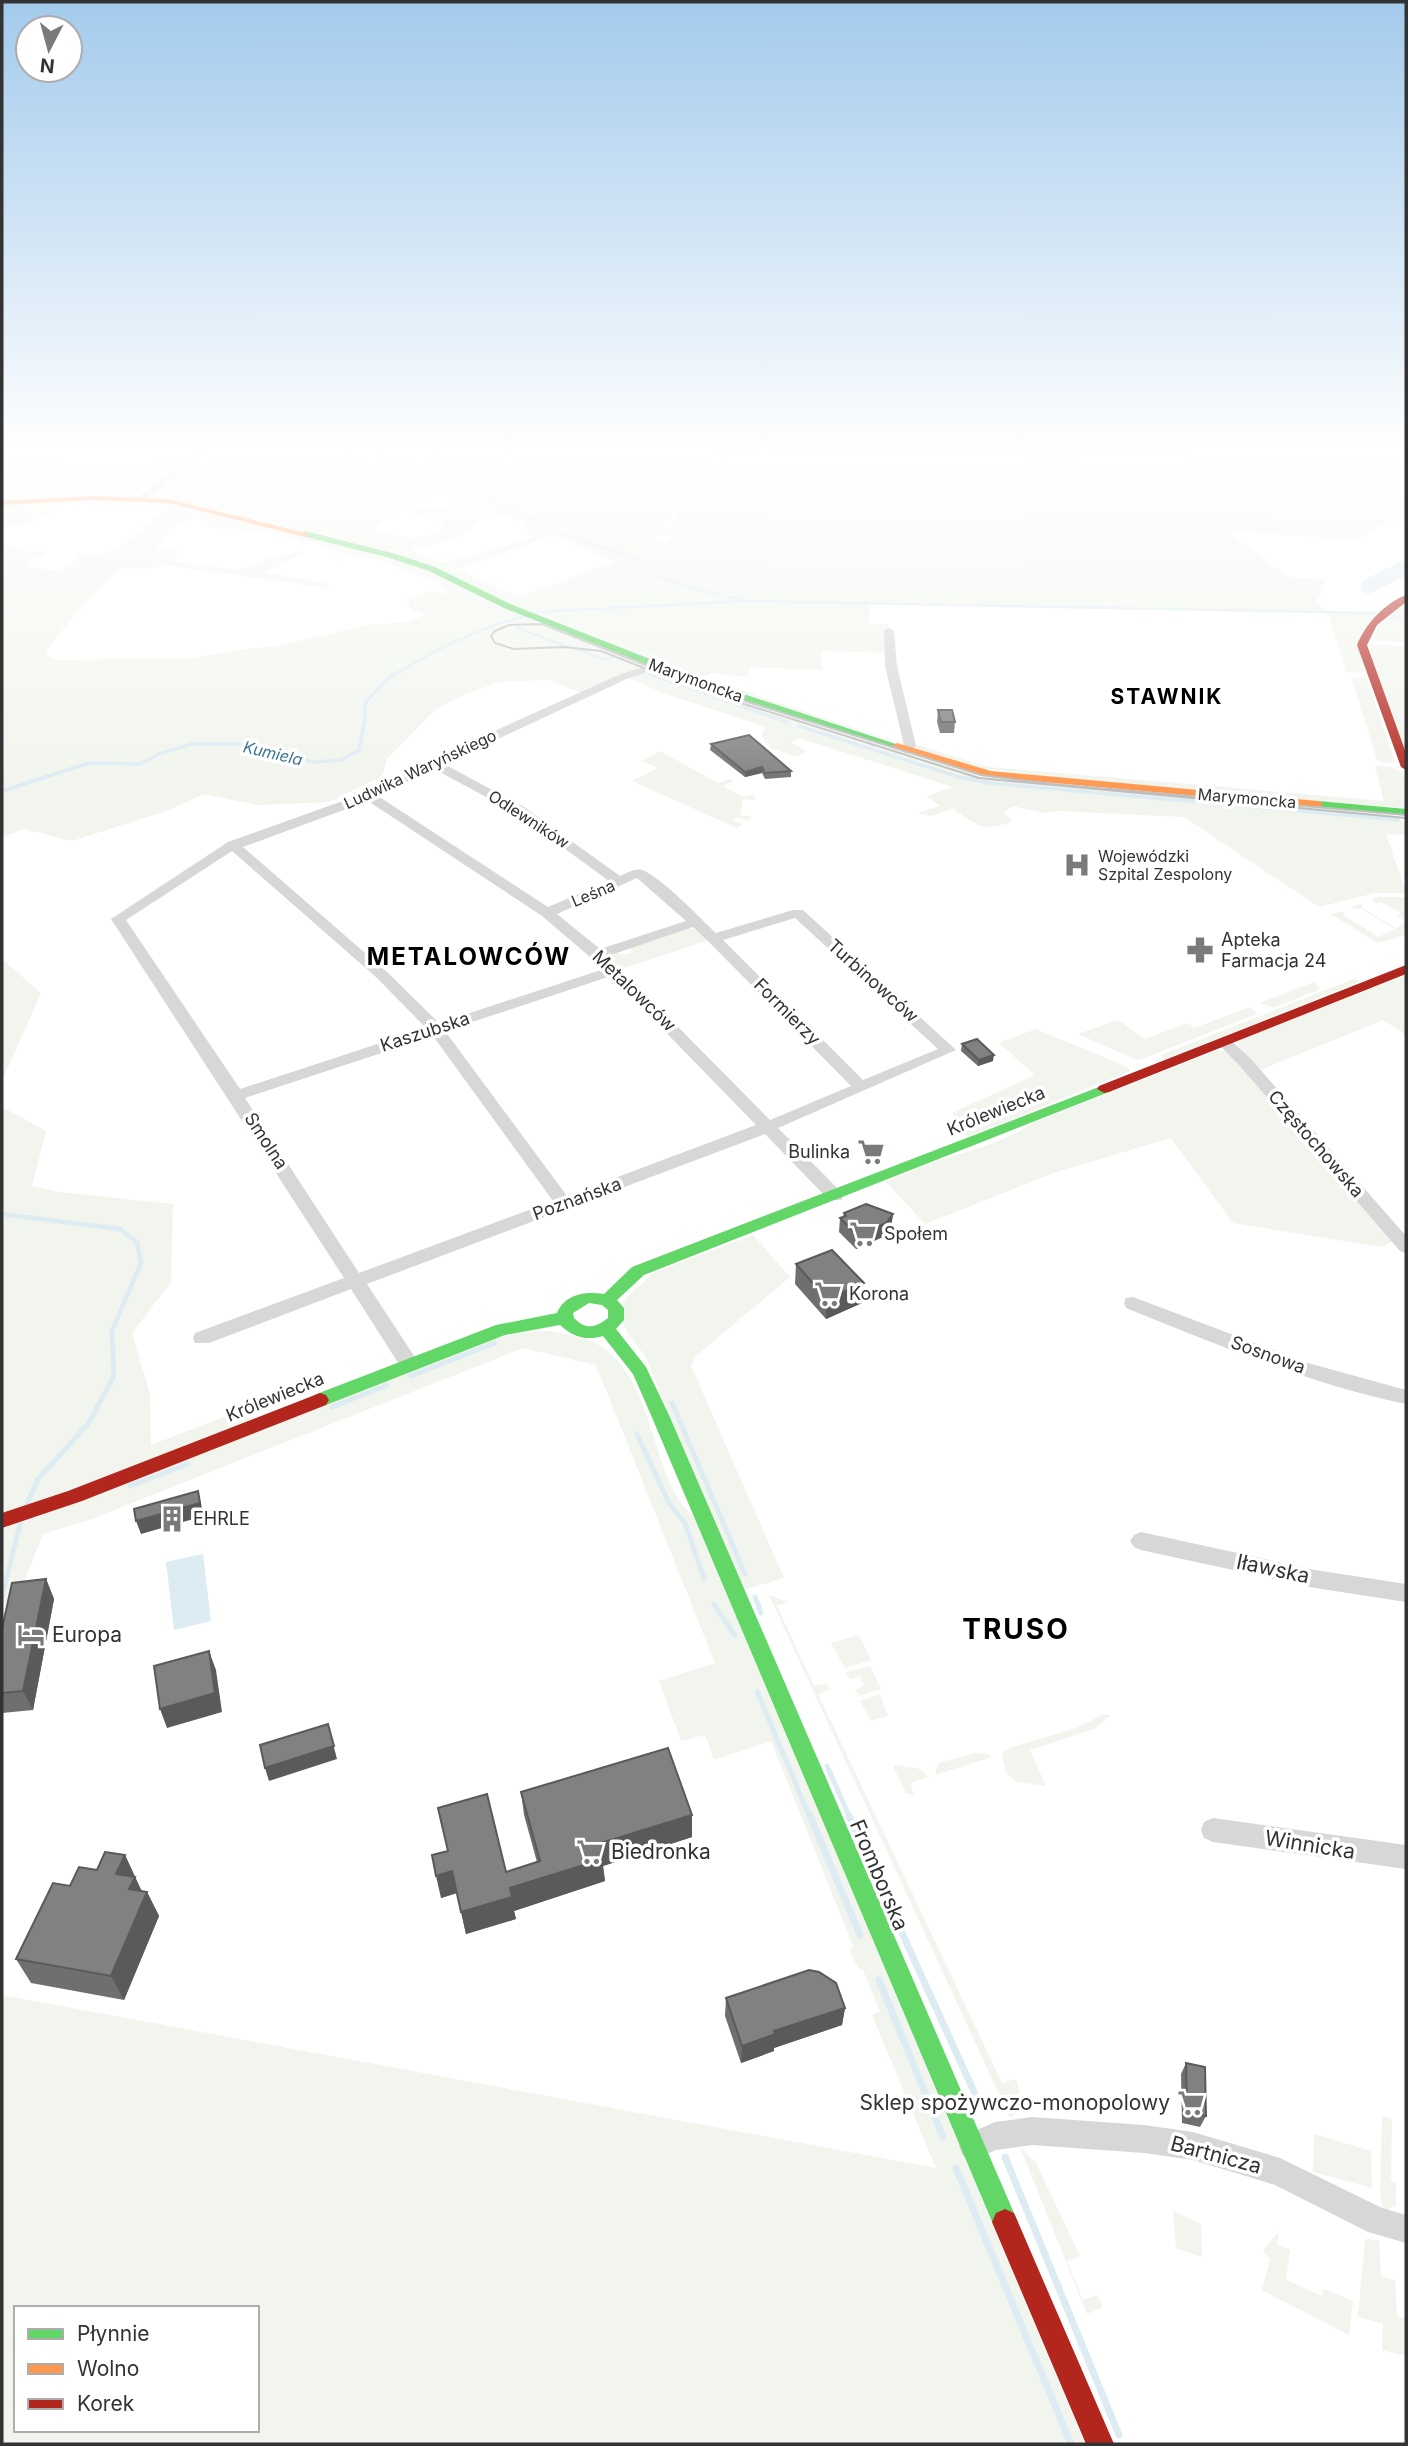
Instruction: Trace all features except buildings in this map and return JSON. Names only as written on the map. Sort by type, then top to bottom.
[{"type":"street","name":"Marymoncka","points":[[427,567],[527,614],[656,666],[967,769],[1006,776],[1406,812]]},
{"type":"street","points":[[1406,598],[1384,614],[1365,634],[1362,648],[1406,767]]},
{"type":"street","points":[[889,631],[891,666],[910,746],[906,750]]},
{"type":"street","name":"Ludwika Waryńskiego","points":[[118,921],[121,915],[233,845],[369,796],[625,676],[656,666]]},
{"type":"street","name":"Odlewników","points":[[434,764],[520,810],[620,881]]},
{"type":"street","name":"Metalowców","points":[[369,796],[547,913],[598,954],[835,1196]]},
{"type":"street","points":[[233,845],[382,975],[435,1028],[564,1204]]},
{"type":"street","name":"Leśna","points":[[547,913],[638,873],[653,882],[696,922]]},
{"type":"street","name":"Turbinowców","points":[[713,938],[798,913],[948,1050]]},
{"type":"street","name":"Smolna","points":[[118,921],[236,1096],[410,1364]]},
{"type":"street","points":[[598,954],[696,922],[713,938]]},
{"type":"street","name":"Formierzy","points":[[713,938],[861,1087]]},
{"type":"street","name":"Królewiecka","points":[[607,1300],[638,1271],[835,1196],[1406,968]]},
{"type":"street","name":"Kaszubska","points":[[236,1096],[615,970]]},
{"type":"street","name":"Częstochowska","points":[[1224,1042],[1245,1062],[1406,1247]]},
{"type":"street","name":"Poznańska","points":[[202,1338],[768,1127],[948,1050]]},
{"type":"street","points":[[587,1297],[607,1300],[616,1308],[617,1314],[613,1325],[607,1329],[594,1334],[580,1333],[569,1327],[564,1318],[565,1311],[578,1299],[587,1297]]},
{"type":"street","name":"Sosnowa","points":[[1133,1303],[1360,1387],[1406,1397]]},
{"type":"street","name":"Królewiecka","points":[[7,1519],[34,1511],[502,1329],[564,1318]]},
{"type":"street","name":"Fromborska","points":[[607,1329],[640,1371],[660,1415],[1100,2444]]},
{"type":"street","name":"Iławska","points":[[1141,1541],[1315,1579],[1406,1593]]},
{"type":"street","name":"Winnicka","points":[[1213,1830],[1406,1857]]},
{"type":"street","name":"Bartnicza","points":[[973,2147],[995,2136],[1032,2131],[1144,2139],[1193,2146],[1280,2172],[1378,2222],[1406,2229]]},
{"type":"shaded area","points":[[2,567],[59,571],[65,567],[156,567],[119,569],[76,613],[46,651],[49,657],[58,660],[194,658],[278,646],[367,625],[408,622],[425,615],[410,608],[407,599],[430,592],[450,594],[440,583],[399,567],[462,567],[457,569],[515,596],[526,597],[536,589],[548,588],[597,567],[1275,567],[1289,577],[1327,580],[1316,602],[1329,612],[1378,614],[1362,632],[1365,670],[1362,673],[1346,672],[1328,612],[870,604],[869,624],[888,624],[891,653],[821,651],[822,670],[750,667],[748,677],[711,673],[704,678],[900,743],[914,744],[989,767],[1384,801],[1375,766],[1392,767],[1402,772],[1406,782],[1406,809],[992,772],[646,665],[582,693],[548,680],[498,682],[466,694],[436,709],[387,759],[382,776],[329,802],[259,805],[204,794],[166,811],[72,841],[24,829],[2,837]]},
{"type":"shaded area","points":[[177,567],[240,570],[246,567],[275,567],[265,573],[325,583],[334,589]]},
{"type":"shaded area","points":[[1390,567],[1406,567],[1406,576],[1368,594],[1360,590],[1362,581]]},
{"type":"shaded area","points":[[1406,601],[1406,643],[1371,640],[1378,629],[1376,628]]},
{"type":"shaded area","points":[[1370,645],[1406,646],[1406,753],[1368,654]]},
{"type":"shaded area","points":[[655,670],[946,765],[1393,813],[1395,818],[1406,823],[1406,835],[1386,834],[1406,893],[1375,893],[1319,907],[1184,817],[1058,811],[1045,813],[1013,806],[1004,812],[1012,822],[987,827],[970,820],[955,808],[931,816],[917,813],[940,806],[927,796],[953,787],[799,738],[791,742],[806,751],[797,757],[771,748],[761,735],[766,727],[668,695],[628,678]]},
{"type":"shaded area","points":[[1352,679],[1367,679],[1395,762],[1377,760]]},
{"type":"shaded area","points":[[660,751],[718,783],[729,779],[733,781],[723,786],[743,797],[754,795],[755,800],[743,799],[740,815],[752,816],[748,821],[736,817],[733,821],[743,824],[737,828],[632,781],[658,768],[642,761]]},
{"type":"shaded area","points":[[1406,897],[1406,935],[1378,943],[1331,914],[1346,911],[1343,915],[1378,937],[1395,929],[1360,908],[1351,907],[1364,903],[1362,908],[1396,928],[1404,924],[1405,921],[1397,916],[1400,913],[1381,902],[1374,903],[1373,899]]},
{"type":"shaded area","points":[[689,928],[698,930],[709,940],[621,969],[610,958],[618,952],[622,955],[633,952],[630,948]]},
{"type":"shaded area","points":[[2,959],[41,993],[2,1081]]},
{"type":"shaded area","points":[[1406,975],[1406,1035],[1383,1020],[1258,1071],[1239,1049],[1239,1043],[1243,1039]]},
{"type":"shaded area","points":[[1356,978],[1359,982],[1164,1060],[1161,1055]]},
{"type":"shaded area","points":[[1314,982],[1320,989],[1273,1008],[1260,1003]]},
{"type":"shaded area","points":[[1250,1007],[1257,1014],[1137,1060],[1078,1034],[1118,1020],[1145,1039],[1188,1023],[1194,1028]]},
{"type":"shaded area","points":[[1036,1029],[1127,1067],[1130,1071],[968,1137],[952,1113],[1035,1075],[999,1043]]},
{"type":"shaded area","points":[[1215,1051],[1223,1051],[1234,1057],[1394,1241],[1381,1247],[1233,1223],[1171,1138],[1053,1173],[925,1224],[886,1182],[937,1161],[998,1141],[1033,1123]]},
{"type":"shaded area","points":[[2,1107],[46,1131],[32,1186],[59,1192],[173,1204],[171,1282],[132,1333],[150,1394],[151,1445],[247,1408],[253,1420],[42,1501],[2,1513]]},
{"type":"shaded area","points":[[753,1235],[790,1277],[696,1356],[691,1366],[784,1578],[743,1590],[645,1356],[626,1330],[623,1309],[625,1299],[653,1273]]},
{"type":"shaded area","points":[[550,1331],[579,1337],[605,1349],[632,1381],[669,1480],[680,1501],[695,1519],[1085,2444],[2,2444],[2,1995],[936,2168],[872,2015],[880,2011],[863,1970],[858,1968],[850,1951],[853,1946],[771,1741],[714,1760],[705,1735],[681,1741],[659,1681],[715,1663],[596,1365],[523,1348],[89,1520],[43,1534],[25,1579],[2,1608],[2,1528],[41,1516],[484,1341],[526,1332]]},
{"type":"shaded area","points":[[203,1554],[211,1621],[174,1630],[166,1562]]},
{"type":"shaded area","points":[[769,1595],[788,1602],[777,1606],[814,1686],[827,1683],[830,1690],[818,1694],[1002,2083],[1016,2079],[1019,2100],[1017,2110],[1010,2118]]},
{"type":"shaded area","points":[[859,1635],[871,1660],[845,1668],[831,1643]]},
{"type":"shaded area","points":[[870,1666],[881,1689],[859,1696],[855,1690],[864,1686],[860,1676],[850,1679],[846,1672]]},
{"type":"shaded area","points":[[880,1694],[888,1716],[871,1721],[860,1701]]},
{"type":"shaded area","points":[[1102,1715],[1111,1715],[1094,1729],[1030,1750],[1046,1786],[1017,1782],[1006,1773],[1002,1753],[1009,1748],[1076,1728]]},
{"type":"shaded area","points":[[976,1753],[989,1754],[992,1757],[935,1775],[938,1763]]},
{"type":"shaded area","points":[[893,1766],[920,1769],[929,1777],[910,1783],[914,1795],[906,1793]]},
{"type":"shaded area","points":[[1382,2116],[1392,2119],[1391,2181],[1396,2182],[1396,2207],[1390,2207],[1389,2210],[1383,2208],[1380,2195]]},
{"type":"shaded area","points":[[1314,2134],[1371,2151],[1372,2188],[1313,2172]]},
{"type":"shaded area","points":[[1020,2147],[1035,2161],[1080,2256],[1067,2261],[1083,2300],[1097,2295],[1103,2307],[1087,2314]]},
{"type":"shaded area","points":[[1173,2211],[1201,2224],[1202,2257],[1176,2248]]},
{"type":"shaded area","points":[[1279,2231],[1277,2245],[1290,2250],[1286,2280],[1322,2296],[1324,2289],[1353,2301],[1349,2335],[1262,2290],[1270,2259],[1263,2251]]},
{"type":"shaded area","points":[[1365,2239],[1379,2240],[1381,2277],[1395,2280],[1397,2316],[1406,2319],[1406,2356],[1382,2350],[1383,2324],[1358,2317]]},
{"type":"waterway","points":[[651,567],[660,577],[717,595]]},
{"type":"waterway","name":"Kumiela","points":[[725,596],[741,600]]},
{"type":"waterway","name":"Kumiela","points":[[536,612],[745,601],[1375,613]]},
{"type":"waterway","name":"Kumiela","points":[[396,674],[458,640],[525,616]]},
{"type":"waterway","name":"Kumiela","points":[[1392,616],[1406,620]]},
{"type":"waterway","points":[[517,628],[566,646]]},
{"type":"waterway","points":[[576,649],[605,660],[614,657]]},
{"type":"waterway","name":"Kumiela","points":[[2,791],[89,763],[140,764],[159,754],[192,744],[237,744],[313,762],[341,760],[359,750],[365,720],[365,703],[389,678],[399,672]]},
{"type":"waterway","points":[[650,674],[787,722]]},
{"type":"waterway","points":[[799,726],[959,777],[989,783],[1399,820]]},
{"type":"waterway","points":[[2,1214],[120,1229],[137,1242],[141,1263],[111,1333]]},
{"type":"waterway","points":[[26,1506],[38,1479],[88,1424],[114,1376],[112,1332]]},
{"type":"waterway","points":[[411,1376],[495,1343]]},
{"type":"waterway","points":[[332,1407],[387,1385]]},
{"type":"waterway","points":[[672,1403],[745,1574]]},
{"type":"waterway","points":[[637,1434],[669,1503],[685,1523],[704,1579]]},
{"type":"waterway","points":[[130,1486],[188,1464]]},
{"type":"waterway","points":[[2,1597],[20,1524]]},
{"type":"waterway","points":[[755,1597],[761,1613]]},
{"type":"waterway","points":[[714,1604],[735,1636]]},
{"type":"waterway","points":[[757,1691],[810,1818]]},
{"type":"waterway","points":[[827,1766],[850,1818]]},
{"type":"waterway","points":[[810,1816],[860,1935]]},
{"type":"waterway","points":[[849,1816],[975,2094]]},
{"type":"waterway","points":[[879,1980],[943,2137]]},
{"type":"waterway","points":[[1005,2157],[1119,2435]]},
{"type":"waterway","points":[[956,2168],[1071,2444]]},
{"type":"tram line","points":[[1406,815],[1052,784],[981,775],[703,688],[542,624],[509,625],[495,631],[491,636],[495,643],[514,649],[565,647],[601,651],[700,690],[979,778],[1406,818]]},
{"type":"traffic: fast","points":[[426,567],[507,606],[712,687],[897,746]]},
{"type":"traffic: fast","points":[[1318,804],[1406,812]]},
{"type":"traffic: fast","points":[[607,1300],[638,1271],[1104,1089]]},
{"type":"traffic: fast","points":[[587,1297],[607,1300],[616,1308],[616,1320],[604,1329],[591,1333],[572,1326],[566,1320],[565,1312],[572,1304],[587,1297]]},
{"type":"traffic: fast","points":[[320,1400],[502,1329],[564,1318]]},
{"type":"traffic: fast","points":[[607,1329],[640,1371],[660,1415],[1005,2222]]},
{"type":"traffic: slow","points":[[897,746],[990,774],[1318,804]]},
{"type":"traffic: jam","points":[[1406,598],[1380,617],[1369,630],[1362,645],[1406,767]]},
{"type":"traffic: jam","points":[[1104,1089],[1406,969]]},
{"type":"traffic: jam","points":[[2,1521],[75,1496],[320,1400]]},
{"type":"traffic: jam","points":[[1005,2222],[1100,2444]]},
{"type":"place","name":"Wojewódzki Szpital Zespolony","points":[[1077,865]]},
{"type":"place","name":"Apteka Farmacja 24","points":[[1200,950]]},
{"type":"place","name":"Bulinka","points":[[871,1152]]},
{"type":"place","name":"Społem","points":[[863,1234]]},
{"type":"place","name":"Korona","points":[[828,1294]]},
{"type":"place","name":"EHRLE","points":[[172,1519]]},
{"type":"place","name":"Europa","points":[[31,1635]]},
{"type":"place","name":"Biedronka","points":[[590,1852]]},
{"type":"place","name":"Sklep spożywczo-monopolowy","points":[[1191,2103]]},
{"type":"district","name":"STAWNIK","points":[[1167,697]]},
{"type":"district","name":"METALOWCÓW","points":[[469,957]]},
{"type":"district","name":"TRUSO","points":[[1016,1629]]}]
